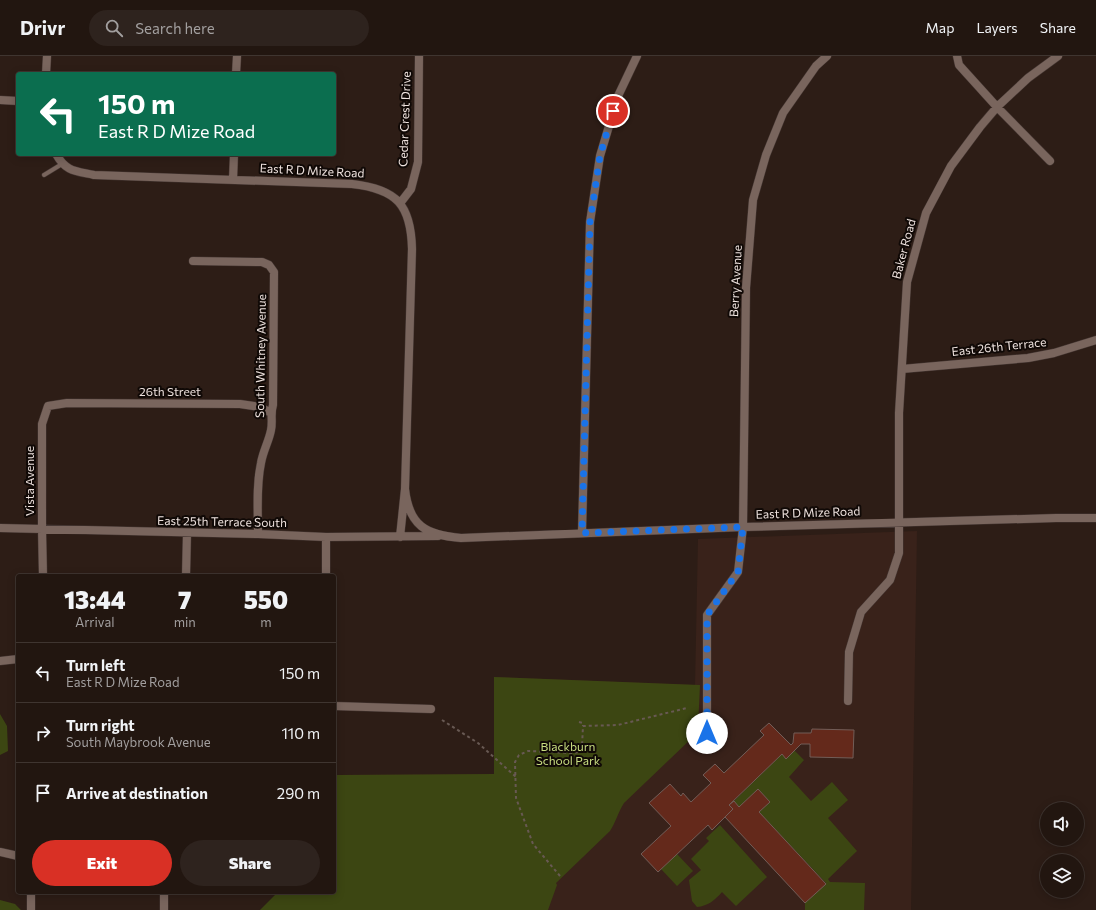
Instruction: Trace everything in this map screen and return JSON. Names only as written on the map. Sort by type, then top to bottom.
[{"type":"street","points":[[46,72],[47,56]]},
{"type":"street","points":[[236,56],[236,72]]},
{"type":"street","name":"Cedar Crest Drive","points":[[400,202],[410,189],[418,162],[419,56]]},
{"type":"street","points":[[582,533],[590,222],[600,156],[618,96],[637,56]]},
{"type":"street","name":"Berry Avenue","points":[[707,733],[707,615],[738,572],[743,527],[746,288],[753,200],[766,155],[783,113],[816,66],[827,56]]},
{"type":"street","points":[[957,56],[959,65],[997,107],[1050,160]]},
{"type":"street","name":"Baker Road","points":[[848,701],[849,652],[861,612],[890,580],[899,552],[899,413],[907,282],[926,213],[951,166],[980,127],[997,107],[1028,78],[1058,56]]},
{"type":"street","points":[[0,100],[16,101]]},
{"type":"street","points":[[57,156],[62,164]]},
{"type":"street","points":[[233,180],[234,156]]},
{"type":"street","name":"East R D Mize Road","points":[[62,164],[73,171],[94,175],[367,185],[378,189],[400,202],[409,221],[412,249],[405,490],[400,537]]},
{"type":"street","name":"South Whitney Avenue","points":[[193,261],[262,262],[269,265],[274,272],[273,406],[271,413],[271,430],[261,462],[258,482],[258,534]]},
{"type":"street","name":"East 26th Terrace","points":[[902,369],[1028,358],[1054,353],[1096,340]]},
{"type":"street","name":"26th Street","points":[[67,403],[240,404],[260,407],[271,413]]},
{"type":"street","name":"Vista Avenue","points":[[43,574],[42,424],[48,406],[67,403]]},
{"type":"street","name":"East R D Mize Road","points":[[405,490],[411,514],[419,524],[428,531],[443,536],[461,538],[898,522],[1096,518]]},
{"type":"street","name":"East 25th Terrace South","points":[[0,528],[326,537],[443,536]]},
{"type":"street","points":[[186,574],[187,533]]},
{"type":"street","points":[[326,537],[326,574]]},
{"type":"street","points":[[0,662],[16,659]]},
{"type":"street","points":[[336,706],[431,709]]},
{"type":"street","points":[[0,852],[16,856]]},
{"type":"street","points":[[31,894],[31,910]]},
{"type":"street","points":[[164,894],[164,910]]},
{"type":"lane","points":[[44,175],[62,164]]},
{"type":"path","points":[[583,726],[618,726],[688,708]]},
{"type":"path","points":[[442,720],[478,743],[516,777]]},
{"type":"path","points":[[560,876],[533,844],[516,798],[515,762],[519,755],[531,750],[578,752],[582,746],[583,726],[583,723],[579,722]]},
{"type":"shaded area","points":[[917,531],[911,910],[302,910],[330,894],[336,894],[336,775],[494,774],[494,677],[695,685],[698,539]]},
{"type":"green space","name":"Blackburn School Park","points":[[494,677],[700,685],[698,728],[693,737],[624,803],[610,831],[556,883],[557,885],[548,910],[260,910],[276,894],[336,894],[336,775],[494,774]]},
{"type":"green space","points":[[0,714],[7,726],[8,751],[0,755]]},
{"type":"green space","points":[[794,750],[804,760],[789,777],[811,801],[832,782],[848,800],[828,818],[857,851],[828,879],[830,882],[865,883],[864,910],[805,910],[805,903],[826,883],[759,812],[770,802],[758,789],[739,807],[734,801],[782,754],[786,758]]},
{"type":"green space","points":[[720,825],[767,877],[736,906],[722,892],[711,902],[697,907],[692,901],[689,880],[701,870],[691,859],[709,841],[706,838]]},
{"type":"green space","points":[[677,854],[693,871],[677,886],[661,869]]},
{"type":"green space","points":[[0,900],[15,904],[21,910],[0,910]]},
{"type":"building","points":[[769,723],[791,745],[793,743],[794,733],[811,733],[812,729],[854,730],[853,758],[810,757],[810,744],[801,744],[786,759],[782,754],[729,805],[733,809],[712,830],[708,825],[658,872],[641,854],[671,826],[649,803],[670,784],[681,796],[683,793],[691,802],[711,783],[703,775],[715,764],[724,773],[764,735],[760,731]]},
{"type":"building","points":[[758,789],[770,802],[759,812],[826,884],[805,903],[725,817],[733,809],[729,805],[734,801],[739,807]]},
{"type":"route","points":[[613,111],[600,156],[590,222],[582,533],[743,527],[738,572],[707,615],[707,733]]}]
